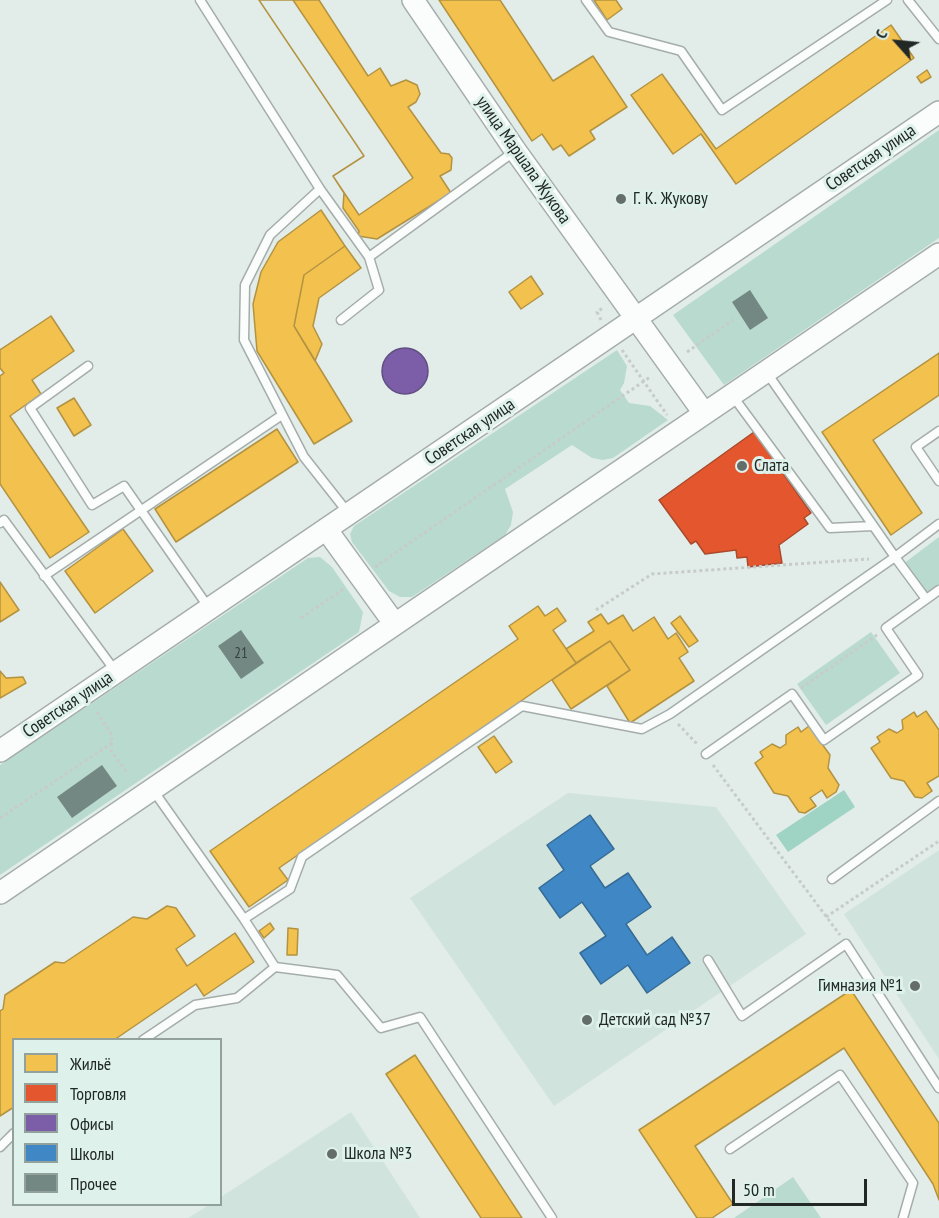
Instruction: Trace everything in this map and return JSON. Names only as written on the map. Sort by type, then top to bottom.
[{"type":"street","name":"улица Маршала Жукова","points":[[413,0],[516,150],[704,414]]},
{"type":"street","name":"Советская улица","points":[[0,751],[939,112]]},
{"type":"street","points":[[0,893],[939,254]]},
{"type":"street","points":[[326,529],[394,623]]},
{"type":"lane","points":[[200,0],[320,189],[369,257],[379,290],[341,320]]},
{"type":"lane","points":[[586,0],[609,32],[681,51],[722,110],[887,0]]},
{"type":"lane","points":[[908,0],[939,39]]},
{"type":"lane","points":[[369,257],[516,150]]},
{"type":"lane","points":[[320,189],[270,235],[245,285],[244,340],[304,457],[349,514]]},
{"type":"lane","points":[[88,366],[30,408],[92,505],[124,486],[210,609]]},
{"type":"lane","points":[[766,372],[926,599]]},
{"type":"lane","points":[[732,395],[830,528],[873,526]]},
{"type":"lane","points":[[44,576],[282,415]]},
{"type":"lane","points":[[939,431],[916,447],[939,481]]},
{"type":"lane","points":[[0,523],[4,520],[116,673]]},
{"type":"lane","points":[[244,919],[290,889],[302,857],[522,706],[642,729],[670,714],[939,524]]},
{"type":"lane","points":[[706,754],[792,694],[824,740],[918,675],[886,628],[939,590]]},
{"type":"lane","points":[[152,789],[275,967]]},
{"type":"lane","points":[[832,879],[939,801]]},
{"type":"lane","points":[[708,960],[742,1016],[846,944],[939,1088]]},
{"type":"lane","points":[[146,1038],[195,1005],[237,998],[275,967],[337,975],[381,1028],[420,1017],[552,1218]]},
{"type":"lane","points":[[730,1149],[840,1075],[913,1182],[903,1218]]},
{"type":"lane","points":[[0,1147],[12,1135]]},
{"type":"path","points":[[606,326],[597,312],[608,304]]},
{"type":"path","points":[[687,352],[733,320]]},
{"type":"path","points":[[622,349],[667,416]]},
{"type":"path","points":[[301,618],[650,377]]},
{"type":"path","points":[[596,610],[652,574],[895,557]]},
{"type":"path","points":[[792,694],[886,628]]},
{"type":"path","points":[[97,712],[112,735],[111,751],[128,774]]},
{"type":"path","points":[[670,714],[706,754],[846,944]]},
{"type":"path","points":[[0,818],[112,743]]},
{"type":"path","points":[[826,917],[939,841]]},
{"type":"shaded area","name":"Детский сад №37","points":[[568,793],[716,807],[806,934],[554,1106],[410,898]]},
{"type":"shaded area","name":"Гимназия №1","points":[[939,850],[939,1059],[844,914]]},
{"type":"shaded area","name":"Школа №3","points":[[351,1112],[420,1218],[188,1218],[207,1206],[222,1206],[222,1196]]},
{"type":"green space","points":[[939,130],[939,238],[724,385],[673,315]]},
{"type":"green space","points":[[617,350],[627,366],[624,383],[620,390],[629,403],[650,406],[668,420],[613,458],[603,460],[592,458],[572,445],[505,489],[513,512],[511,525],[505,535],[412,597],[400,597],[389,591],[352,542],[350,534],[354,526]]},
{"type":"green space","points":[[939,537],[939,584],[921,597],[899,567]]},
{"type":"green space","points":[[320,557],[332,567],[363,612],[359,632],[0,875],[0,765],[308,558]]},
{"type":"green space","points":[[871,632],[900,673],[826,725],[797,684]]},
{"type":"green space","points":[[844,790],[855,807],[788,852],[776,835]]},
{"type":"green space","points":[[793,1177],[821,1218],[734,1218]]},
{"type":"building: Жильё","points":[[259,0],[293,0],[413,178],[359,215],[333,176],[364,156]]},
{"type":"building: Жильё","points":[[259,0],[319,0],[368,76],[380,68],[391,86],[406,80],[417,85],[420,94],[416,102],[408,107],[441,153],[449,154],[452,158],[451,170],[440,176],[451,193],[377,239],[358,236],[359,231],[343,208],[344,193],[333,176],[364,156]]},
{"type":"building: Жильё","points":[[439,0],[500,0],[553,81],[593,56],[627,107],[590,131],[595,139],[569,156],[561,145],[553,150],[542,134],[532,141]]},
{"type":"building: Жильё","points":[[594,0],[616,0],[622,9],[607,20]]},
{"type":"building: Жильё","points":[[891,25],[914,58],[736,184],[701,134],[673,154],[631,95],[662,74],[716,149]]},
{"type":"building: Жильё","points":[[927,70],[931,77],[921,83],[917,77]]},
{"type":"building: Жильё","points":[[321,210],[345,246],[304,275],[294,326],[352,421],[314,444],[257,351],[253,304],[261,272],[278,242]]},
{"type":"building: Жильё","points":[[345,246],[361,268],[319,298],[313,326],[322,344],[315,361],[294,326],[304,275]]},
{"type":"building: Жильё","points":[[531,276],[543,294],[521,309],[509,292]]},
{"type":"building: Жильё","points":[[51,316],[74,351],[32,380],[41,394],[10,416],[89,532],[50,558],[0,484],[0,376],[4,373],[0,368],[0,350]]},
{"type":"building: Жильё","points":[[939,353],[939,395],[873,440],[922,513],[891,535],[822,432]]},
{"type":"building: Жильё","points":[[74,398],[91,425],[74,436],[57,408]]},
{"type":"building: Жильё","points":[[277,429],[298,462],[176,542],[155,509]]},
{"type":"building: Жильё","points":[[123,529],[153,571],[95,613],[65,571]]},
{"type":"building: Жильё","points":[[0,582],[19,610],[0,622]]},
{"type":"building: Жильё","points":[[538,606],[545,616],[557,608],[566,621],[553,630],[576,663],[279,868],[288,880],[249,907],[210,851],[518,639],[509,626]]},
{"type":"building: Жильё","points":[[601,614],[608,624],[623,615],[633,631],[654,617],[668,639],[676,633],[688,652],[679,658],[694,681],[630,723],[607,686],[630,670],[610,641],[576,663],[566,649],[594,631],[588,622]]},
{"type":"building: Жильё","points":[[680,616],[698,641],[689,647],[671,623]]},
{"type":"building: Жильё","points":[[610,641],[630,670],[571,709],[552,680]]},
{"type":"building: Жильё","points":[[0,671],[6,678],[23,677],[26,683],[0,698]]},
{"type":"building: Жильё","points":[[926,711],[939,730],[939,776],[927,783],[932,791],[922,798],[915,797],[904,781],[891,778],[871,748],[880,742],[877,737],[889,729],[897,733],[903,729],[902,720],[914,712],[917,717]]},
{"type":"building: Жильё","points":[[809,726],[830,755],[828,768],[839,785],[836,792],[827,798],[822,790],[810,798],[816,806],[805,813],[799,812],[788,796],[774,793],[755,763],[763,757],[760,752],[772,744],[780,748],[786,744],[786,735],[798,727],[801,732]]},
{"type":"building: Жильё","points":[[494,736],[512,762],[496,773],[478,747]]},
{"type":"building: Жильё","points":[[167,906],[176,908],[195,936],[176,949],[187,966],[235,933],[254,962],[204,996],[196,984],[117,1038],[12,1038],[12,1108],[0,1116],[0,1011],[3,1009],[5,995],[55,962],[64,963],[133,917],[147,919]]},
{"type":"building: Жильё","points":[[270,923],[274,929],[264,938],[259,931]]},
{"type":"building: Жильё","points":[[288,928],[298,929],[297,955],[287,955]]},
{"type":"building: Жильё","points":[[851,990],[939,1123],[939,1200],[933,1184],[844,1048],[695,1146],[733,1204],[712,1218],[697,1218],[639,1130]]},
{"type":"building: Жильё","points":[[415,1055],[522,1218],[481,1218],[386,1074]]},
{"type":"building: Торговля","name":"Слата","points":[[754,432],[811,513],[804,518],[808,524],[779,545],[782,563],[748,567],[747,557],[737,558],[736,550],[705,554],[696,541],[691,544],[659,500]]},
{"type":"building: Офисы","points":[[410,348],[422,354],[427,362],[427,380],[422,388],[414,393],[400,394],[392,391],[385,384],[382,366],[385,358],[392,351]]},
{"type":"building: Школы","points":[[590,815],[614,849],[590,866],[605,888],[628,873],[651,907],[626,924],[647,955],[672,937],[690,963],[647,993],[628,965],[601,984],[580,953],[606,936],[582,902],[560,918],[539,888],[564,870],[547,845]]},
{"type":"building: Прочее","points":[[750,290],[768,318],[750,330],[732,302]]},
{"type":"building: Прочее","points":[[241,630],[264,663],[241,679],[218,646]]},
{"type":"building: Прочее","points":[[102,765],[117,786],[72,818],[57,797]]},
{"type":"place","name":"Г. К. Жукову","points":[[621,199]]},
{"type":"place","name":"Слата","points":[[742,466]]},
{"type":"place","name":"Гимназия №1","points":[[915,986]]},
{"type":"place","name":"Детский сад №37","points":[[587,1020]]},
{"type":"place","name":"Школа №3","points":[[332,1154]]}]
